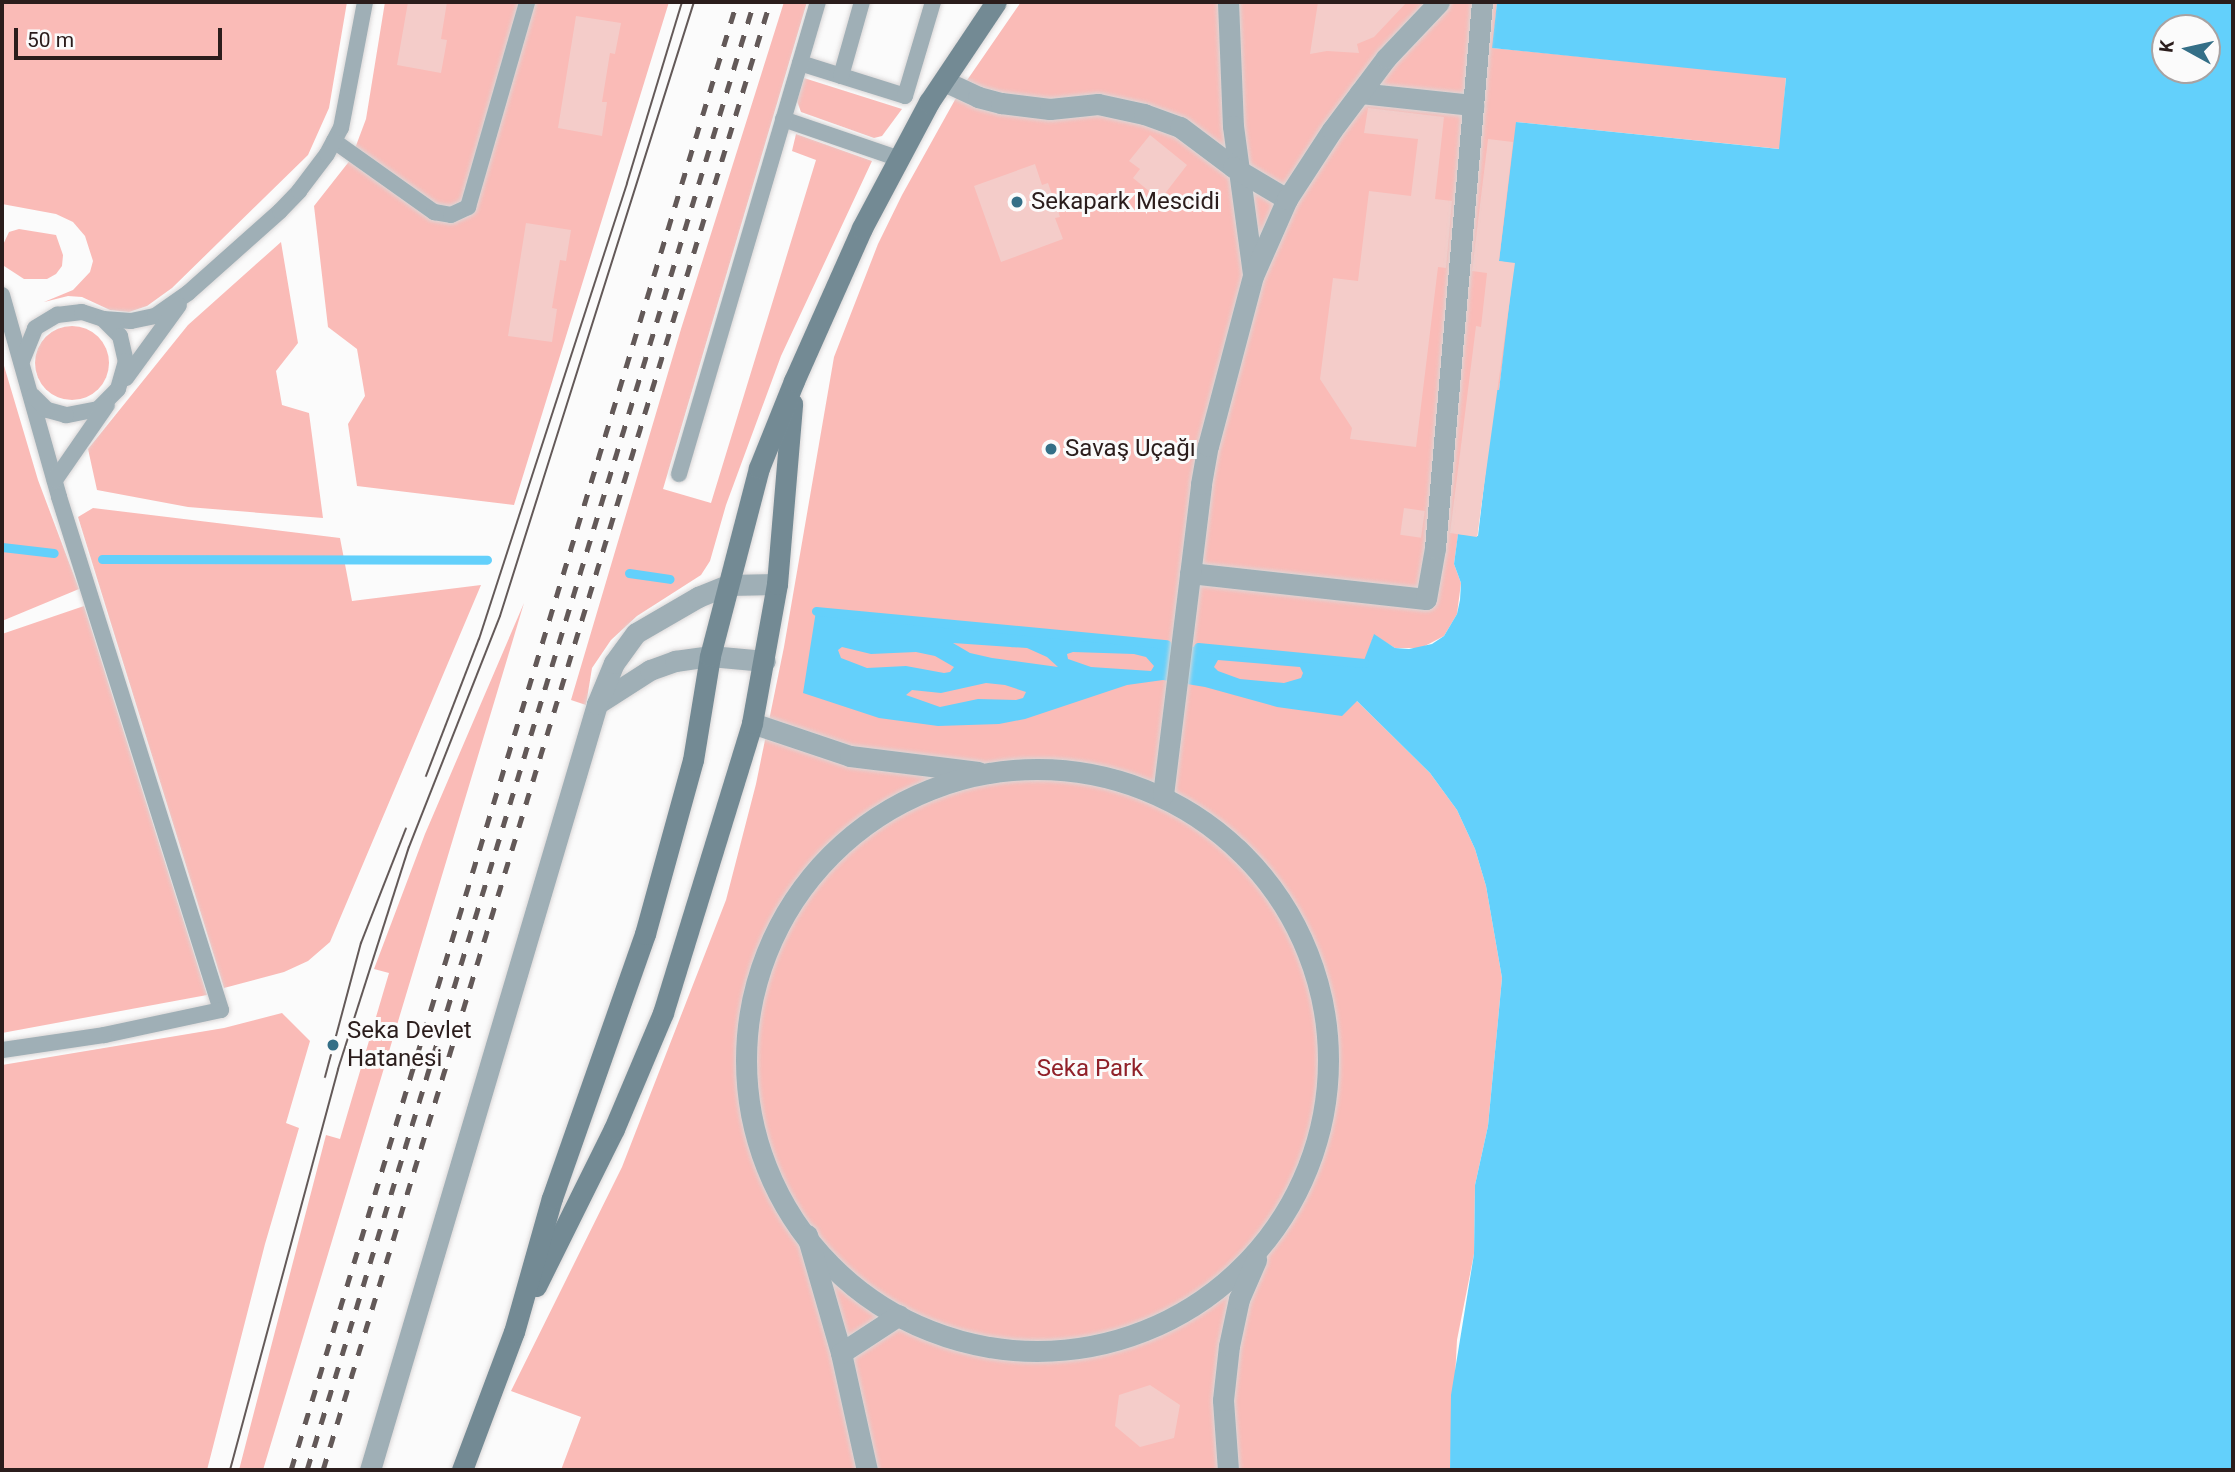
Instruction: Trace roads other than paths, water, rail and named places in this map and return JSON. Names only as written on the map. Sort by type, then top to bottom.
[{"type":"main road","points":[[462,1470],[514,1332],[552,1198],[645,934],[693,761],[710,656],[759,468],[794,381],[862,228],[897,158],[996,2]]},
{"type":"main road","points":[[514,1332],[614,1129],[663,1013],[752,723],[777,584],[794,381]]},
{"type":"street","points":[[1228,2],[1238,170],[1253,276]]},
{"type":"street","points":[[1163,795],[1208,446],[1253,276],[1287,199],[1386,58],[1439,2]]},
{"type":"street","points":[[1190,573],[1426,599],[1435,548],[1482,2]]},
{"type":"street","points":[[944,81],[971,94],[1001,103],[1050,108],[1098,104],[1144,114],[1180,127],[1238,170],[1287,199]]},
{"type":"street","points":[[1360,93],[1473,105]]},
{"type":"street","points":[[370,1470],[597,704],[614,663],[636,633],[698,597],[728,585],[777,584]]},
{"type":"street","points":[[597,704],[650,670],[675,661],[710,656],[765,661]]},
{"type":"street","points":[[752,723],[850,755],[996,774]]},
{"type":"street","points":[[1226,1470],[1223,1400],[1234,1319],[1262,1244],[1298,1179],[1319,1113],[1326,1033],[1319,995],[1297,926],[1272,882],[1229,837],[1197,813],[1163,795],[1113,776],[1063,769],[996,774],[964,781],[929,794],[839,849],[811,878],[765,945],[745,1022],[742,1074],[755,1138],[780,1191],[830,1258],[861,1289],[900,1315],[941,1335],[1003,1353],[1040,1356],[1079,1353],[1164,1324],[1219,1288],[1262,1244]]},
{"type":"street","points":[[804,1225],[841,1353],[867,1470]]},
{"type":"street","points":[[841,1353],[900,1315]]},
{"type":"lane","points":[[22,362],[35,328],[57,316],[82,313],[103,319],[131,321],[155,316],[188,293],[280,211],[327,155],[334,141],[349,95],[365,2]]},
{"type":"lane","points":[[334,141],[434,212],[451,215],[468,207],[527,2]]},
{"type":"lane","points":[[679,474],[818,2]]},
{"type":"lane","points":[[841,76],[862,2]]},
{"type":"lane","points":[[800,63],[905,96],[933,2]]},
{"type":"lane","points":[[783,119],[897,158]]},
{"type":"lane","points":[[55,480],[188,293]]},
{"type":"lane","points":[[2,295],[55,480],[221,1010],[104,1035],[2,1050]]},
{"type":"lane","points":[[31,394],[47,410],[66,415],[98,409],[118,389],[127,361],[120,336],[103,319]]},
{"type":"water","points":[[1497,2],[2233,2],[2233,1470],[1450,1470],[1451,1395],[1474,1254],[1475,1185],[1488,1126],[1502,978],[1486,886],[1475,849],[1457,810],[1430,773],[1357,701],[1342,716],[1277,707],[1205,687],[1163,680],[1127,685],[1025,719],[999,724],[938,726],[879,718],[803,693],[816,611],[1363,663],[1374,634],[1395,648],[1409,649],[1432,644],[1444,636],[1457,614],[1461,583],[1454,564],[1458,534],[1478,536],[1495,390],[1499,390],[1514,264],[1499,261],[1516,122],[1779,149],[1786,78],[1492,48]],"holes":[[[953,643],[1027,648],[1047,657],[1058,667],[970,653]],[[842,647],[871,654],[916,652],[935,656],[954,667],[950,672],[944,673],[906,666],[867,668],[841,658],[838,650]],[[1067,654],[1134,654],[1146,657],[1154,666],[1151,671],[1091,667],[1068,659]],[[1218,660],[1300,667],[1303,673],[1301,678],[1284,683],[1240,679],[1214,667]],[[986,683],[1005,685],[1026,692],[1023,698],[1016,700],[978,699],[940,707],[906,695],[912,690],[941,693]]]},
{"type":"waterway","points":[[2,547],[54,553]]},
{"type":"waterway","points":[[102,559],[487,560]]},
{"type":"waterway","points":[[629,573],[670,579]]},
{"type":"waterway","points":[[816,611],[1166,644]]},
{"type":"waterway","points":[[1198,647],[1364,663]]},
{"type":"tram line","points":[[426,776],[479,639],[627,183],[682,2]]},
{"type":"tram line","points":[[230,1470],[338,1069],[409,847],[500,616],[694,2]]},
{"type":"tram line","points":[[325,1077],[361,943],[406,828]]},
{"type":"railway","points":[[291,1470],[737,2]]},
{"type":"railway","points":[[307,1470],[754,2]]},
{"type":"railway","points":[[323,1470],[770,2]]},
{"type":"place","name":"Sekapark Mescidi","points":[[1017,202]]},
{"type":"place","name":"Savaş Uçağı","points":[[1051,449]]},
{"type":"place","name":"Seka Devlet Hatanesi","points":[[333,1045]]},
{"type":"park label","name":"Seka Park","points":[[1090,1069]]}]
